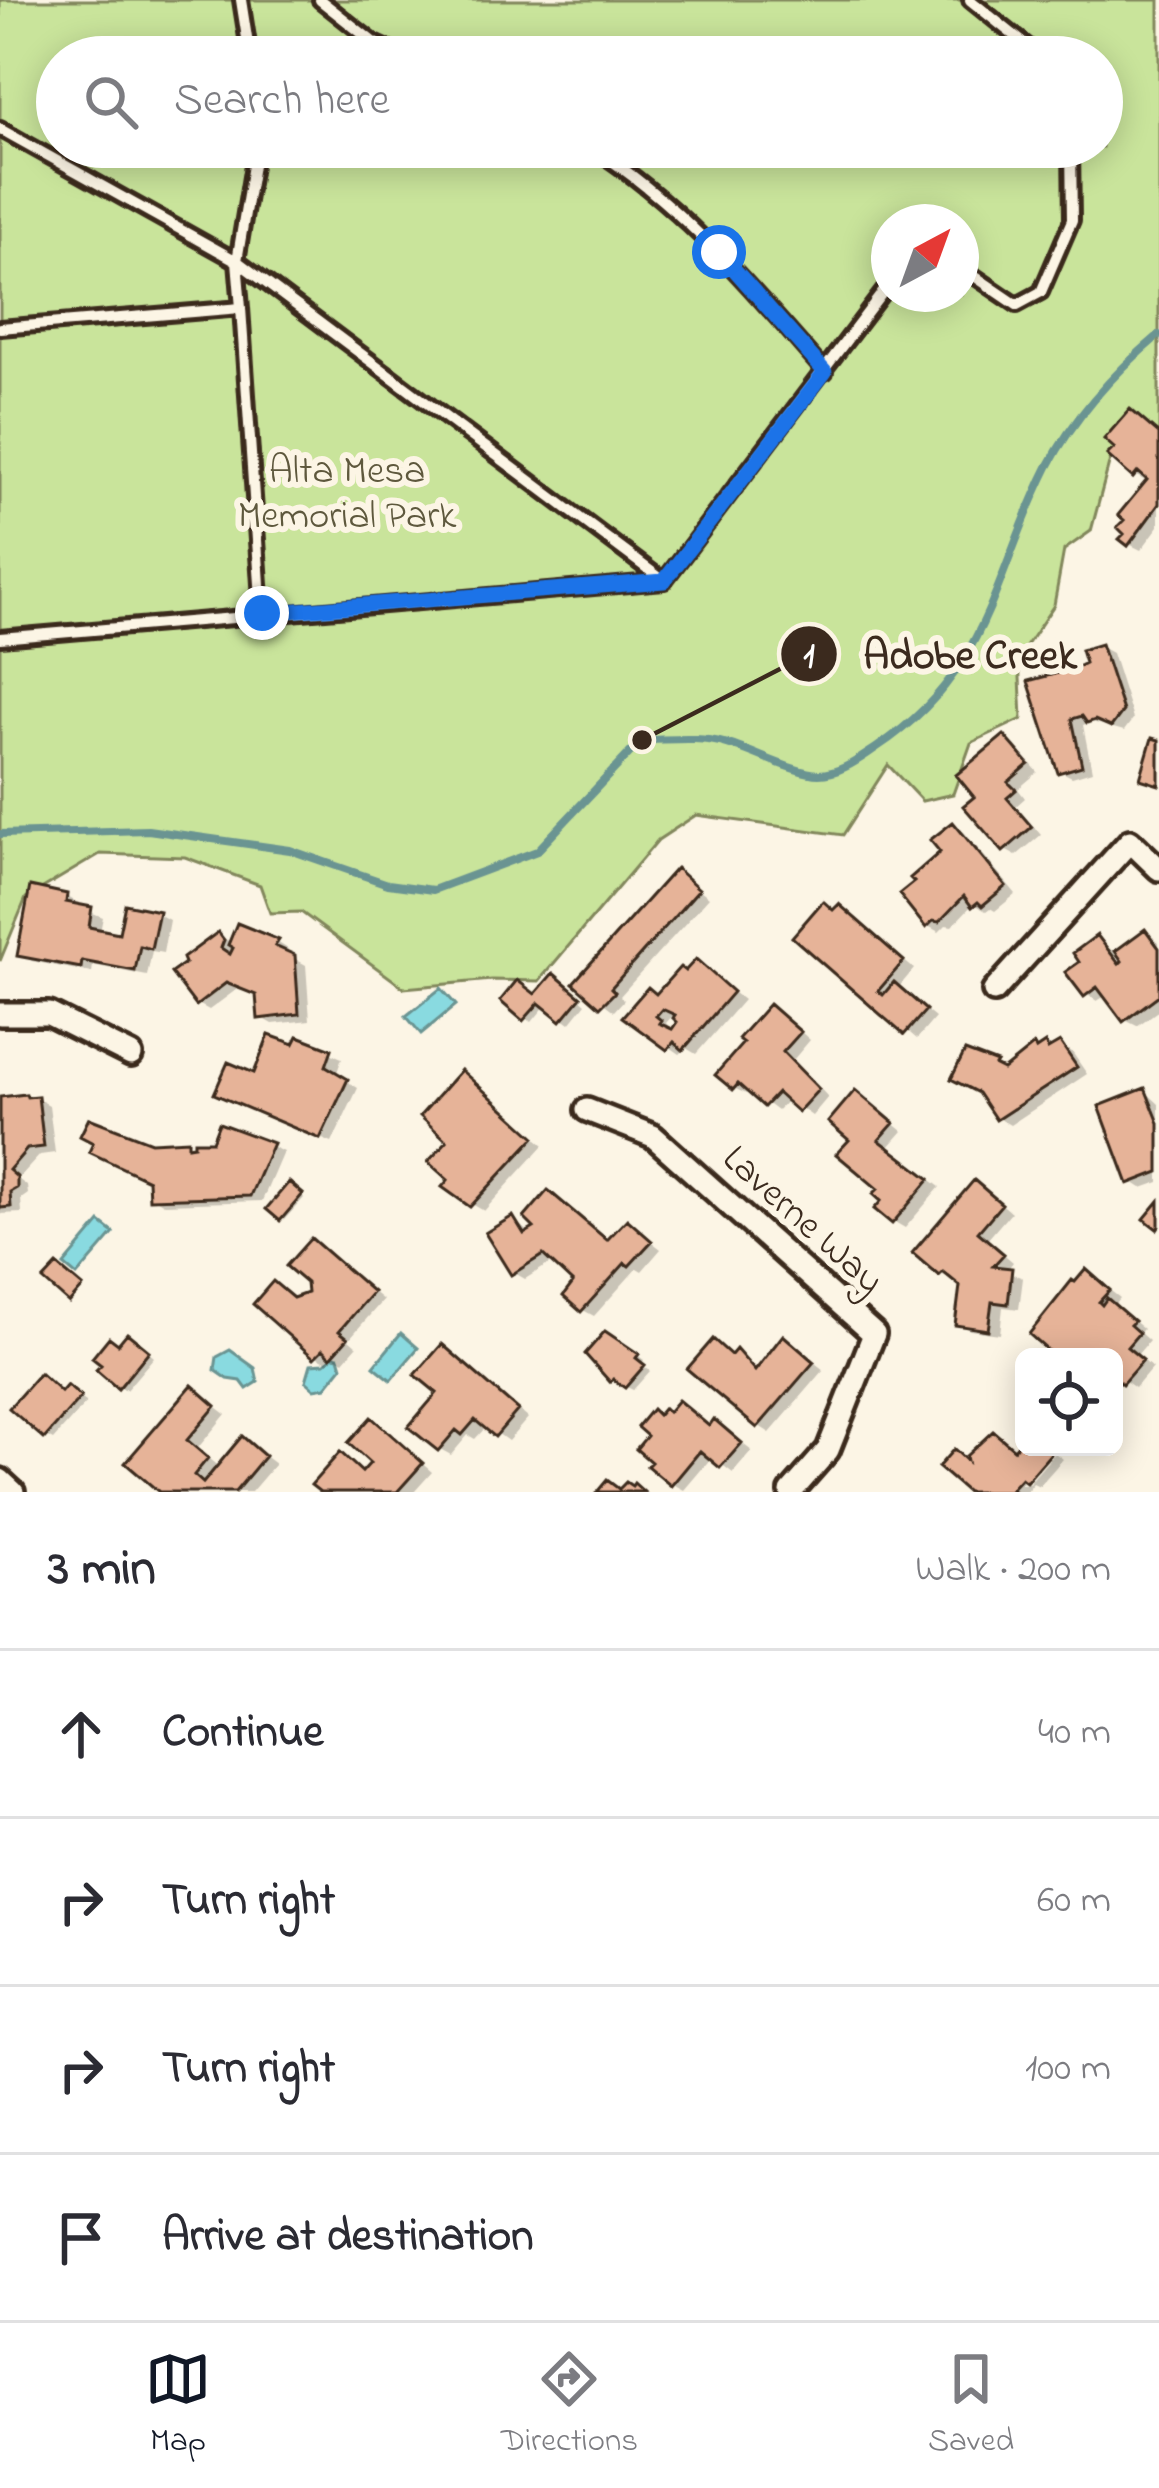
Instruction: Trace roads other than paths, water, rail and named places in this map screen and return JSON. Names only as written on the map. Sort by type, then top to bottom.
[{"type":"street","points":[[994,992],[1130,841],[1159,869]]},
{"type":"street","points":[[0,1014],[49,1014],[131,1055]]},
{"type":"street","name":"Laverne Way","points":[[587,1110],[653,1136],[874,1334],[828,1450],[791,1492]]},
{"type":"street","points":[[0,1480],[13,1492]]},
{"type":"lane","points":[[241,0],[247,36]]},
{"type":"lane","points":[[320,0],[366,36]]},
{"type":"lane","points":[[970,0],[1015,36]]},
{"type":"lane","points":[[0,129],[36,149]]},
{"type":"lane","points":[[70,168],[237,261],[664,581]]},
{"type":"lane","points":[[252,168],[237,261],[262,613]]},
{"type":"lane","points":[[625,168],[719,252],[825,372]]},
{"type":"lane","points":[[979,279],[1017,305],[1041,292],[1072,220],[1071,168]]},
{"type":"lane","points":[[0,328],[242,308]]},
{"type":"lane","points":[[0,638],[664,581],[871,309]]},
{"type":"water","points":[[441,988],[456,1005],[421,1034],[406,1016]]},
{"type":"water","points":[[100,1222],[114,1233],[77,1276],[64,1265]]},
{"type":"water","points":[[401,1333],[418,1348],[391,1380],[374,1366]]},
{"type":"water","points":[[230,1350],[255,1368],[258,1382],[247,1389],[241,1381],[215,1370],[217,1357]]},
{"type":"water","points":[[334,1356],[342,1367],[326,1387],[315,1389],[306,1381],[311,1364],[325,1363]]},
{"type":"waterway","points":[[0,834],[148,830],[290,850],[388,884],[433,890],[537,851],[642,740],[714,741],[809,773],[842,769],[914,719],[943,688],[984,621],[1058,448],[1097,396],[1159,335]]},
{"type":"place","name":"Adobe Creek","points":[[642,740]]},
{"type":"park label","name":"Alta Mesa Memorial Park","points":[[347,494]]}]
